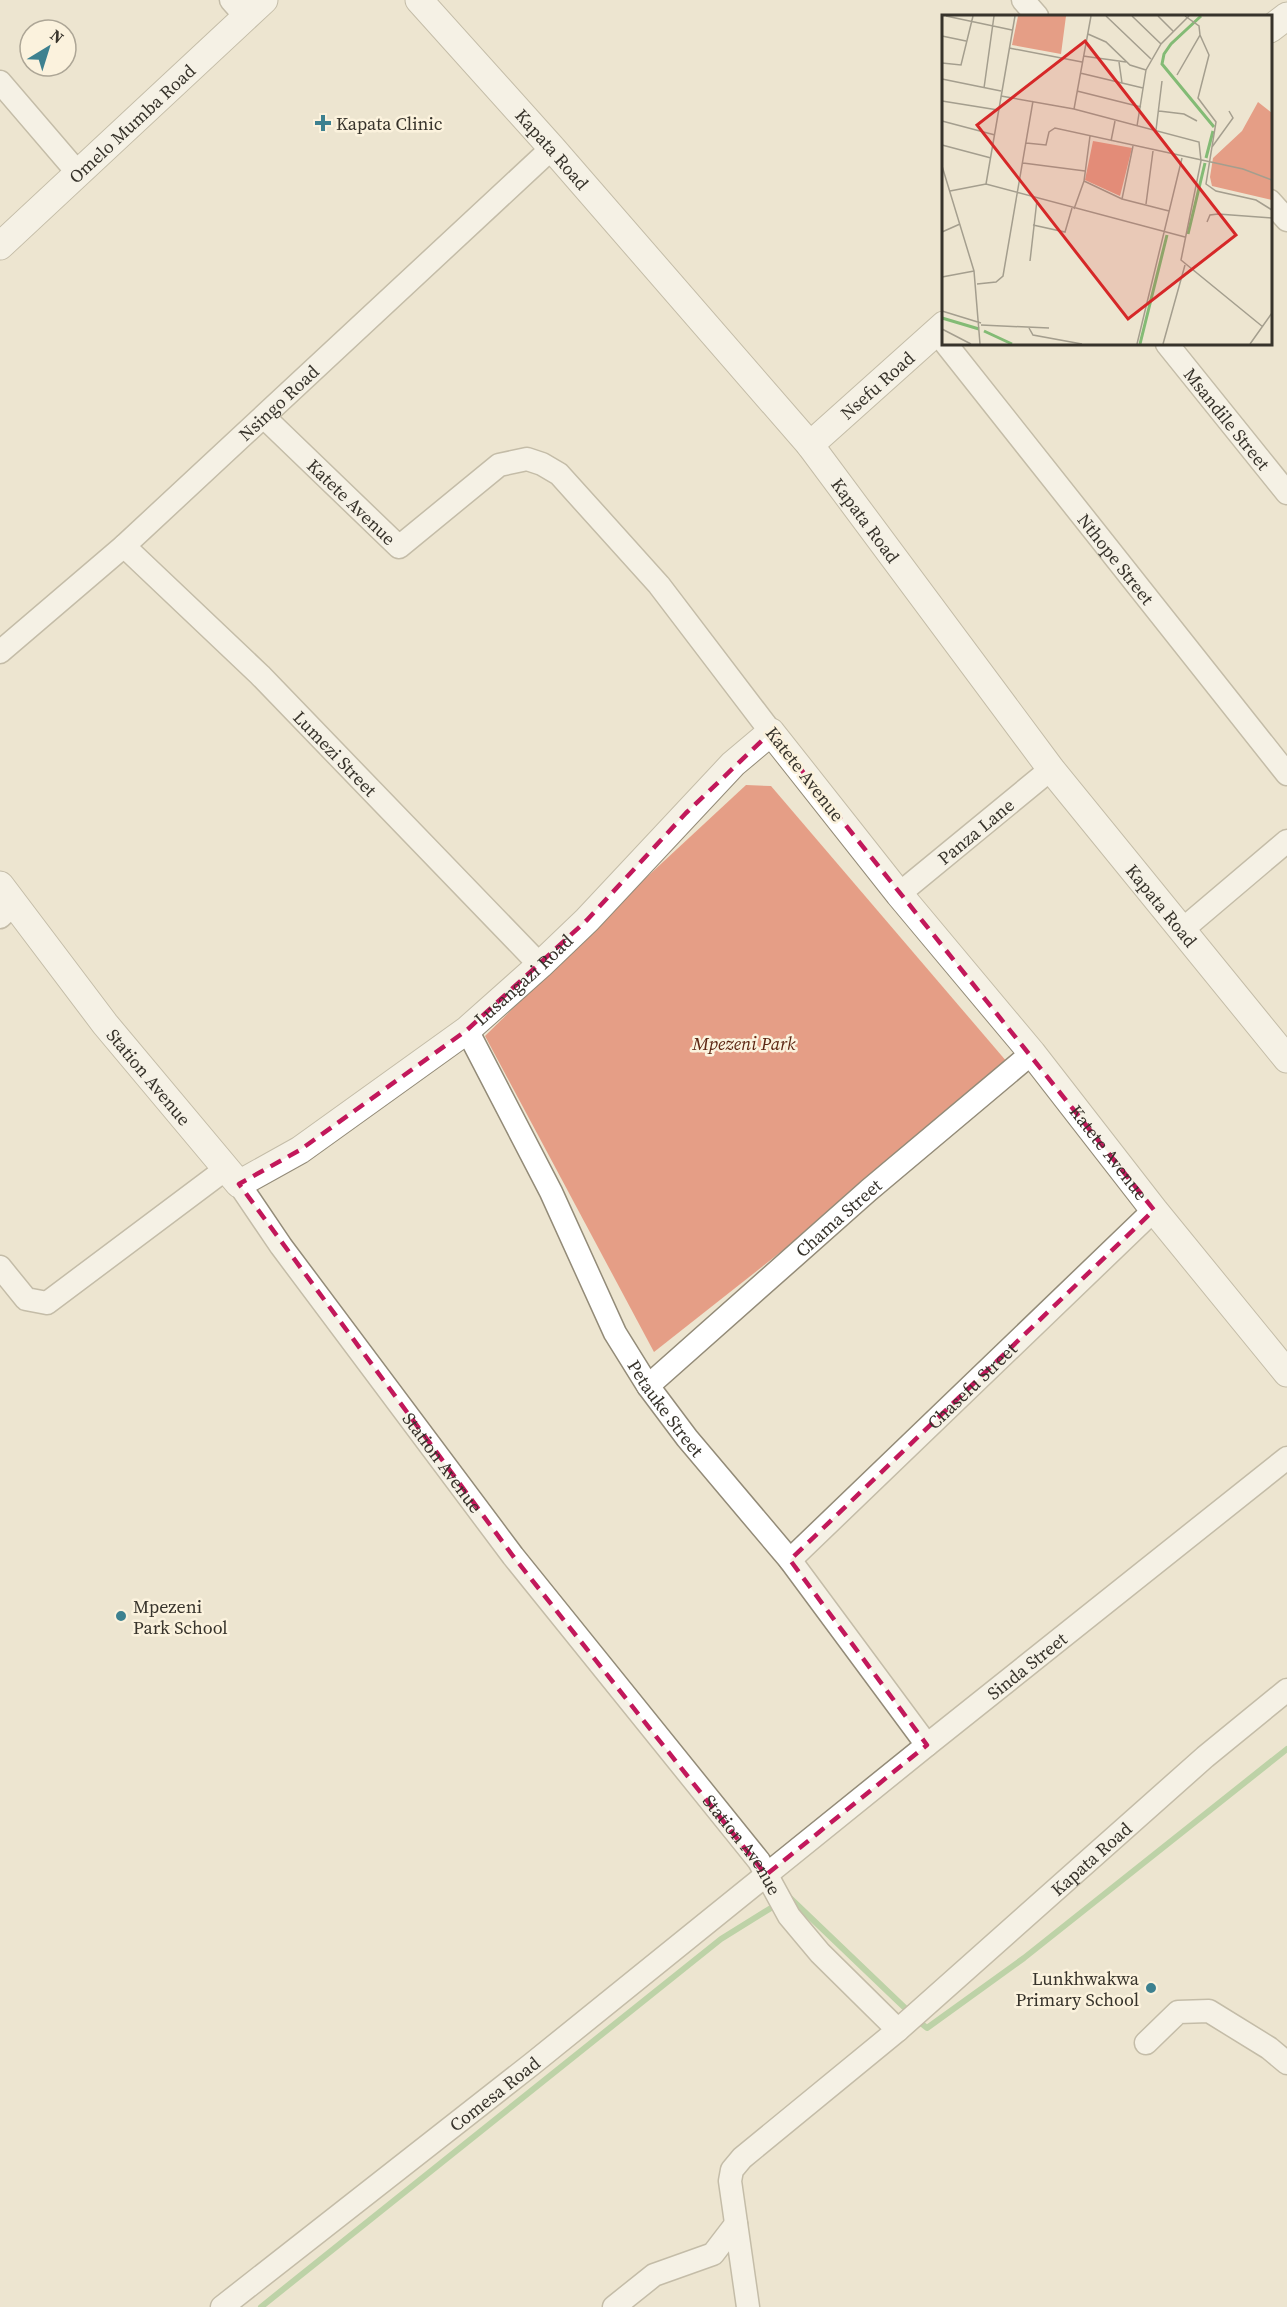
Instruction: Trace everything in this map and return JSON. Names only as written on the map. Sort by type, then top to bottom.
[{"type":"street","name":"Kapata Road","points":[[419,0],[552,148],[810,445],[1051,769],[1287,1059]]},
{"type":"street","points":[[1023,0],[1036,15]]},
{"type":"street","name":"Omelo Mumba Road","points":[[0,246],[78,173],[247,6]]},
{"type":"street","points":[[1272,27],[1287,15]]},
{"type":"street","points":[[0,82],[78,173]]},
{"type":"street","name":"Nsingo Road","points":[[0,652],[124,546],[552,148]]},
{"type":"street","points":[[1272,203],[1287,220]]},
{"type":"street","name":"Nsefu Road","points":[[810,445],[942,335]]},
{"type":"street","name":"Nthope Street","points":[[950,345],[1287,774]]},
{"type":"street","name":"Msandile Street","points":[[1168,345],[1287,493]]},
{"type":"street","name":"Katete Avenue","points":[[264,417],[399,547],[499,465],[527,459],[542,464],[559,474],[658,585],[900,894],[1032,1053],[1287,1373]]},
{"type":"street","name":"Lumezi Street","points":[[124,546],[260,675],[540,965]]},
{"type":"street","name":"Lusangazi Road","points":[[233,1176],[300,1150],[467,1030],[587,920],[732,764],[771,732]]},
{"type":"street","name":"Panza Lane","points":[[900,894],[1051,769]]},
{"type":"street","points":[[1182,930],[1287,841]]},
{"type":"street","name":"Station Avenue","points":[[5,902],[233,1176],[281,1246],[513,1556],[759,1862],[789,1916],[820,1953],[898,2030]]},
{"type":"street","name":"Petauke Street","points":[[467,1030],[551,1192],[615,1333],[648,1386],[687,1438],[790,1560],[927,1745]]},
{"type":"street","name":"Chama Street","points":[[648,1386],[869,1190],[1032,1053]]},
{"type":"street","points":[[0,1267],[26,1299],[47,1303],[233,1176]]},
{"type":"street","name":"Chasefu Street","points":[[790,1560],[1155,1210]]},
{"type":"street","name":"Sinda Street","points":[[766,1875],[1287,1458]]},
{"type":"street","name":"Kapata Road","points":[[748,2307],[730,2181],[732,2170],[742,2158],[898,2030],[1205,1757],[1287,1690]]},
{"type":"street","name":"Comesa Road","points":[[222,2307],[532,2064],[766,1875]]},
{"type":"street","points":[[1146,2043],[1178,2012],[1209,2011],[1269,2048],[1287,2063]]},
{"type":"street","points":[[614,2307],[654,2275],[713,2254],[736,2224]]},
{"type":"highlighted area","points":[[771,732],[1154,1210],[790,1560],[927,1745],[766,1875],[513,1556],[239,1184],[300,1150],[467,1030],[587,920],[686,813]]},
{"type":"green space","name":"Mpezeni Park","points":[[746,785],[771,786],[1013,1069],[654,1352],[485,1036],[635,888]]},
{"type":"waterway","points":[[922,2024],[927,2028],[1024,1958],[1287,1749]]},
{"type":"waterway","points":[[789,1897],[905,2008]]},
{"type":"waterway","points":[[261,2307],[721,1939],[771,1908]]},
{"type":"place","name":"Kapata Clinic","points":[[323,123]]},
{"type":"place","name":"Mpezeni Park School","points":[[121,1616]]},
{"type":"place","name":"Lunkhwakwa Primary School","points":[[1151,1988]]}]
